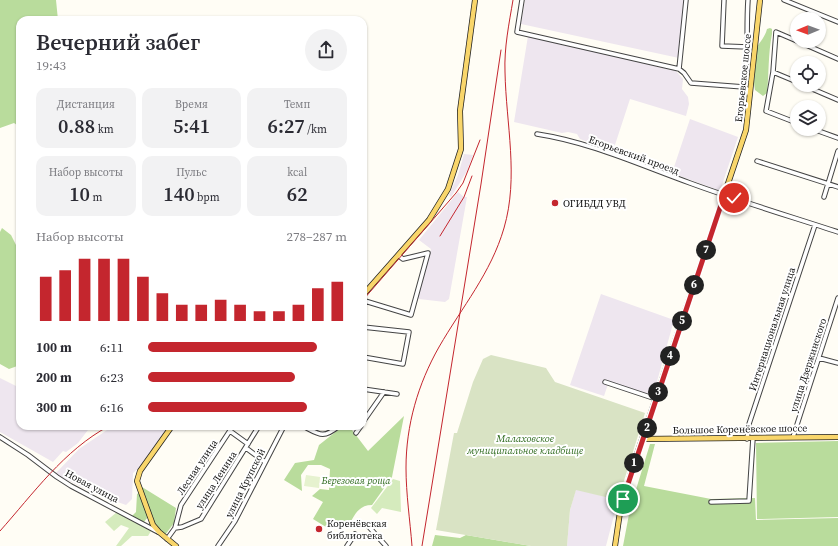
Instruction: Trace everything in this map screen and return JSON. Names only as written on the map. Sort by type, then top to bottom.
[{"type":"main road","points":[[367,291],[399,256],[439,205],[448,189],[461,149],[460,111],[475,0]]},
{"type":"main road","name":"Егорьевское шоссе","points":[[615,546],[623,499],[746,130],[760,0]]},
{"type":"main road","name":"Новая улица","points":[[169,430],[137,477],[151,526],[176,546]]},
{"type":"main road","name":"Большое Коренёвское шоссе","points":[[642,439],[793,438],[838,436]]},
{"type":"street","points":[[522,0],[517,32],[679,69],[691,83],[744,87],[748,90],[750,95]]},
{"type":"street","points":[[679,69],[686,0]]},
{"type":"street","points":[[724,0],[722,46],[748,47]]},
{"type":"street","points":[[744,87],[748,47],[746,21],[748,0]]},
{"type":"street","points":[[784,0],[838,22]]},
{"type":"street","points":[[790,38],[776,32],[773,72],[766,111],[790,121]]},
{"type":"street","points":[[813,48],[838,59]]},
{"type":"street","points":[[773,72],[790,79]]},
{"type":"street","points":[[744,87],[752,75]]},
{"type":"street","points":[[819,92],[838,100]]},
{"type":"street","name":"Егорьевский проезд","points":[[537,134],[561,138],[588,146],[724,196],[838,232]]},
{"type":"street","points":[[826,134],[838,138]]},
{"type":"street","points":[[824,197],[838,151]]},
{"type":"street","points":[[757,161],[838,187]]},
{"type":"street","name":"Интернациональная улица","points":[[712,502],[750,501],[749,424],[815,224]]},
{"type":"street","points":[[367,303],[411,315],[428,252],[403,259],[399,256]]},
{"type":"street","name":"улица Дзержинского","points":[[793,438],[838,298]]},
{"type":"street","points":[[367,327],[409,332],[403,364],[367,359]]},
{"type":"street","points":[[819,358],[838,364]]},
{"type":"street","points":[[605,382],[656,399]]},
{"type":"street","points":[[367,390],[397,394]]},
{"type":"street","points":[[367,416],[384,392]]},
{"type":"street","name":"улица Ленина","points":[[175,528],[182,527],[201,518],[257,430]]},
{"type":"street","name":"улица Крупской","points":[[218,546],[235,522],[282,430]]},
{"type":"street","points":[[311,430],[323,436],[334,430]]},
{"type":"street","points":[[230,431],[248,444]]},
{"type":"street","name":"Лесная улица","points":[[167,539],[175,528],[180,507],[230,431]]},
{"type":"street","name":"Новая улица","points":[[0,437],[71,486],[151,526]]},
{"type":"street","points":[[246,448],[265,462]]},
{"type":"street","points":[[368,528],[386,546]]},
{"type":"street","points":[[347,546],[355,534]]},
{"type":"shaded area","points":[[525,0],[684,0],[679,58],[521,24]]},
{"type":"shaded area","points":[[528,36],[676,71],[683,79],[682,89],[688,97],[689,104],[686,116],[630,99],[613,151],[580,139],[577,134],[568,132],[562,133],[514,122]]},
{"type":"shaded area","points":[[690,119],[738,137],[720,191],[672,173]]},
{"type":"shaded area","points":[[464,154],[473,155],[467,171],[451,197],[449,195],[458,175]]},
{"type":"shaded area","points":[[458,192],[464,197],[467,197],[449,299],[445,302],[419,299],[417,297],[431,249],[419,240]]},
{"type":"shaded area","points":[[601,294],[674,320],[653,396],[609,381],[604,396],[570,385]]},
{"type":"shaded area","points":[[0,378],[16,386],[16,430],[88,430],[78,443],[66,452],[63,451],[53,462],[0,432]]},
{"type":"shaded area","points":[[107,430],[166,430],[139,468],[133,473],[132,499],[126,505],[98,495],[55,474],[79,449]]},
{"type":"shaded area","points":[[576,489],[618,500],[606,546],[567,546],[570,510]]},
{"type":"green space","points":[[0,0],[56,0],[58,16],[16,16],[16,124],[14,123],[0,128]]},
{"type":"green space","points":[[767,29],[772,29],[772,34],[767,93],[763,96],[755,90],[754,83],[757,47]]},
{"type":"green space","points":[[2,228],[11,235],[16,245],[16,366],[9,369],[0,364],[0,232]]},
{"type":"green space","name":"Малаховское муниципальное кладбище","points":[[491,355],[546,368],[555,382],[645,413],[618,500],[576,490],[570,510],[567,546],[531,546],[436,530],[454,433],[457,433],[473,382],[483,359]]},
{"type":"green space","name":"Березовая роща","points":[[404,416],[392,477],[372,505],[367,505],[360,509],[348,527],[342,523],[337,527],[329,522],[326,527],[313,519],[323,502],[312,496],[320,489],[329,490],[330,469],[321,465],[308,465],[301,475],[302,491],[284,480],[295,463],[314,460],[319,445],[338,430],[352,430],[368,451]]},
{"type":"green space","points":[[838,441],[838,517],[757,519],[756,443]]},
{"type":"green space","points":[[650,444],[655,444],[644,486],[711,499],[755,498],[756,520],[838,518],[838,546],[623,546],[630,509]]},
{"type":"green space","points":[[306,475],[320,477],[319,488],[304,486]]},
{"type":"green space","points":[[393,479],[400,481],[401,512],[382,508],[377,514],[371,508]]},
{"type":"green space","points":[[142,487],[176,508],[174,523],[165,535],[154,523]]},
{"type":"green space","points":[[139,493],[148,517],[143,523],[132,516],[136,512],[137,494]]},
{"type":"green space","points":[[117,512],[151,531],[148,536],[132,536],[121,546],[116,546],[129,528],[121,525],[114,531],[105,522]]},
{"type":"green space","points":[[435,535],[460,538],[466,535],[531,546],[432,546]]},
{"type":"railway","points":[[412,546],[407,497],[406,468],[408,436],[419,390],[439,347],[492,260],[504,228],[508,209],[511,189],[511,170],[505,54],[513,0]]},
{"type":"railway","points":[[422,546],[481,184],[501,50]]},
{"type":"railway","points":[[367,295],[456,193],[463,183],[480,140]]},
{"type":"railway","points":[[440,236],[464,197],[472,176]]},
{"type":"railway","points":[[0,531],[63,460],[78,447],[103,430]]},
{"type":"place","name":"ОГИБДД УВД","points":[[555,203]]},
{"type":"place","name":"Коренёвская библиотека","points":[[319,529]]},
{"type":"route","points":[[623,499],[724,196],[734,198]]}]
